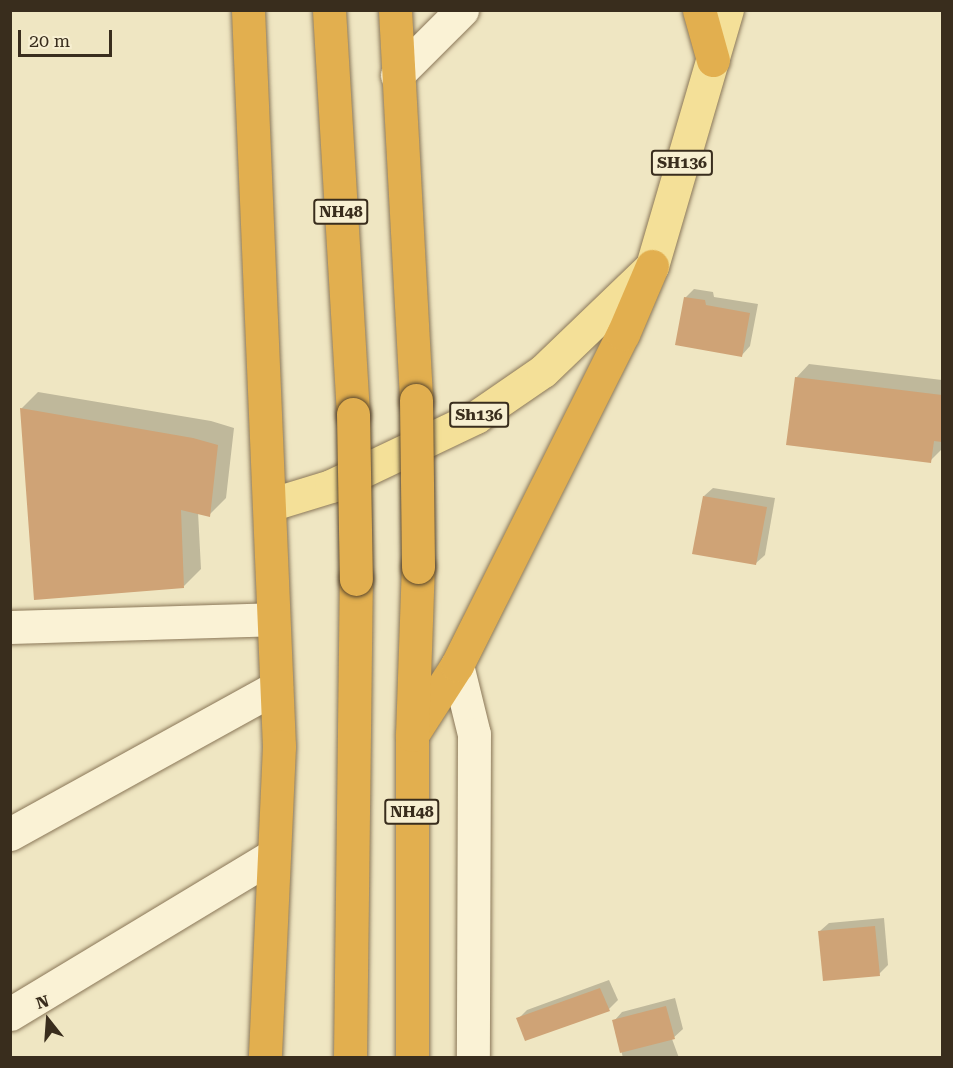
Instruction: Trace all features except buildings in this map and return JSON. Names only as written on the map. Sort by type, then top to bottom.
[{"type":"highway","points":[[248,10],[279,746],[263,1056]]},
{"type":"highway","name":"NH48","points":[[329,10],[353,414],[356,579],[350,1058]]},
{"type":"highway","name":"NH48","points":[[395,10],[416,400],[418,567],[412,735],[412,1058]]},
{"type":"highway","points":[[699,10],[713,60]]},
{"type":"highway","points":[[412,735],[457,665],[623,334],[652,266]]},
{"type":"main road","name":"SH136","points":[[652,266],[727,10]]},
{"type":"main road","name":"Sh136","points":[[269,505],[331,486],[476,417],[543,371],[652,266]]},
{"type":"street","points":[[397,75],[462,10]]},
{"type":"street","points":[[10,627],[273,619]]},
{"type":"street","points":[[457,665],[474,734],[473,1058]]},
{"type":"street","points":[[10,834],[276,687]]},
{"type":"street","points":[[10,1014],[274,855]]}]
